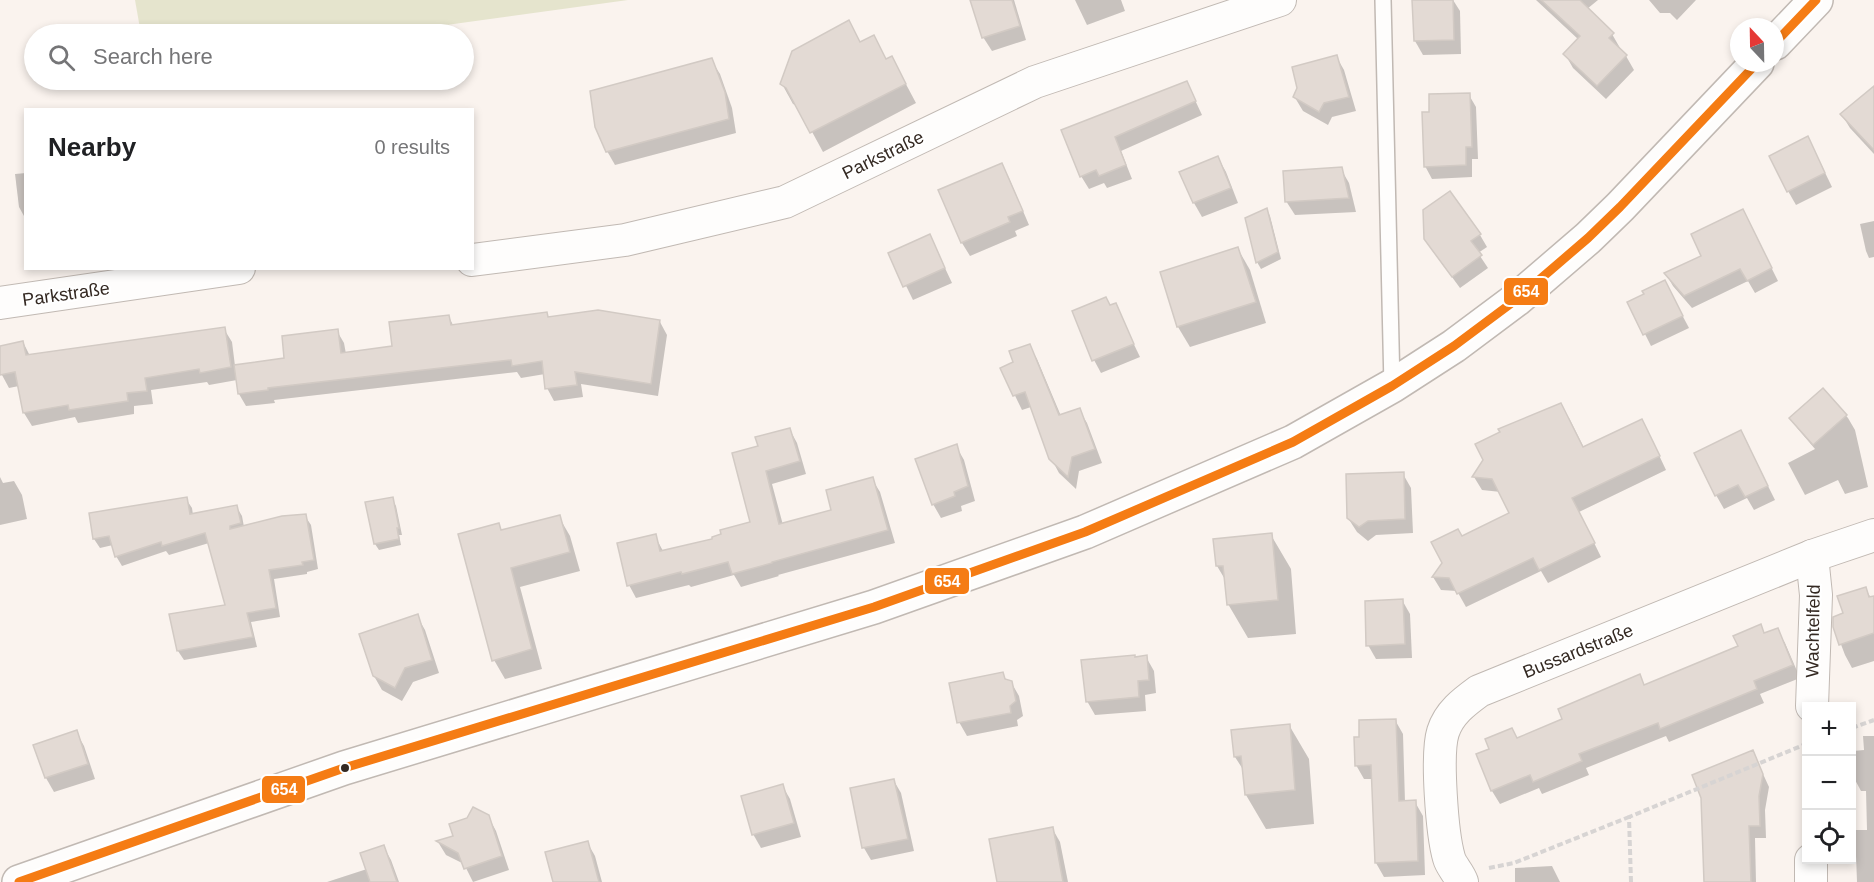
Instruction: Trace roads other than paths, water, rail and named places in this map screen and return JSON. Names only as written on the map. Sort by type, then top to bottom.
[{"type":"street","name":"Parkstraße","points":[[474,260],[625,240],[784,202],[1035,82],[1280,0]]},
{"type":"street","points":[[1784,34],[1816,0]]},
{"type":"street","points":[[19,882],[344,768],[874,607],[1085,531],[1293,442],[1392,386],[1454,346],[1499,312],[1588,238],[1748,72]]},
{"type":"street","name":"Parkstraße","points":[[0,303],[225,270]]},
{"type":"street","name":"Bussardstraße","points":[[1461,878],[1449,861],[1445,839],[1440,750],[1443,730],[1456,708],[1479,691],[1812,556],[1874,535]]},
{"type":"street","name":"Wachtelfeld","points":[[1812,556],[1816,595],[1812,702]]},
{"type":"street","points":[[1811,864],[1811,882]]},
{"type":"lane","points":[[1383,0],[1392,386]]}]
